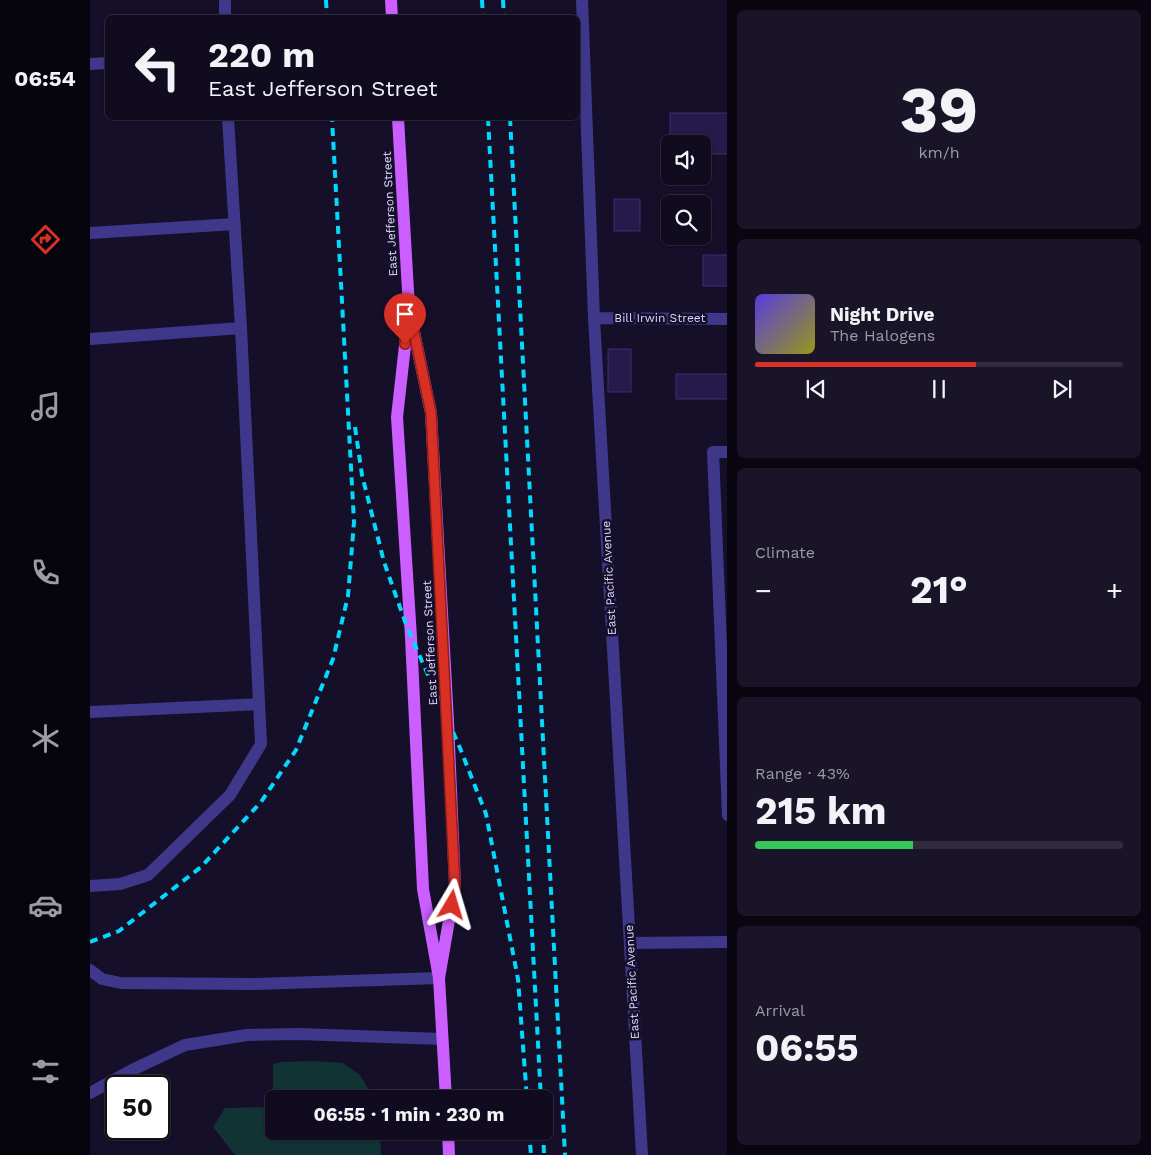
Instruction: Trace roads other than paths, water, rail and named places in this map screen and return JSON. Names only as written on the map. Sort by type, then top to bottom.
[{"type":"main road","points":[[391,0],[392,15]]},
{"type":"main road","name":"East Jefferson Street","points":[[398,120],[409,308],[431,413],[448,721],[455,886],[439,978]]},
{"type":"main road","name":"East Jefferson Street","points":[[409,308],[397,417],[411,637],[423,889],[439,978],[445,1090]]},
{"type":"main road","points":[[448,1140],[449,1155]]},
{"type":"street","points":[[225,0],[225,15]]},
{"type":"street","name":"East Pacific Avenue","points":[[582,0],[594,318],[642,1155]]},
{"type":"street","points":[[90,64],[105,63]]},
{"type":"street","points":[[90,886],[120,884],[148,875],[230,795],[261,744],[241,328],[228,120]]},
{"type":"street","points":[[90,232],[235,224]]},
{"type":"street","name":"Bill Irwin Street","points":[[594,318],[727,319]]},
{"type":"street","points":[[90,339],[241,328]]},
{"type":"street","points":[[727,452],[713,452],[727,815]]},
{"type":"street","points":[[90,712],[259,704]]},
{"type":"street","points":[[630,943],[727,942]]},
{"type":"street","points":[[90,970],[102,979],[121,982],[255,984],[439,978]]},
{"type":"street","points":[[90,1093],[132,1070],[185,1045],[247,1034],[442,1039]]},
{"type":"railway","points":[[326,0],[327,15]]},
{"type":"railway","points":[[482,0],[483,15]]},
{"type":"railway","points":[[503,0],[504,15]]},
{"type":"railway","points":[[90,942],[119,931],[201,867],[261,802],[296,750],[333,659],[348,596],[354,522],[332,120]]},
{"type":"railway","points":[[488,120],[541,1090]]},
{"type":"railway","points":[[510,120],[565,1155]]},
{"type":"railway","points":[[355,427],[362,475],[384,562],[407,627],[460,748],[486,814],[518,979],[526,1090]]},
{"type":"railway","points":[[530,1140],[531,1155]]},
{"type":"railway","points":[[543,1140],[544,1155]]}]
